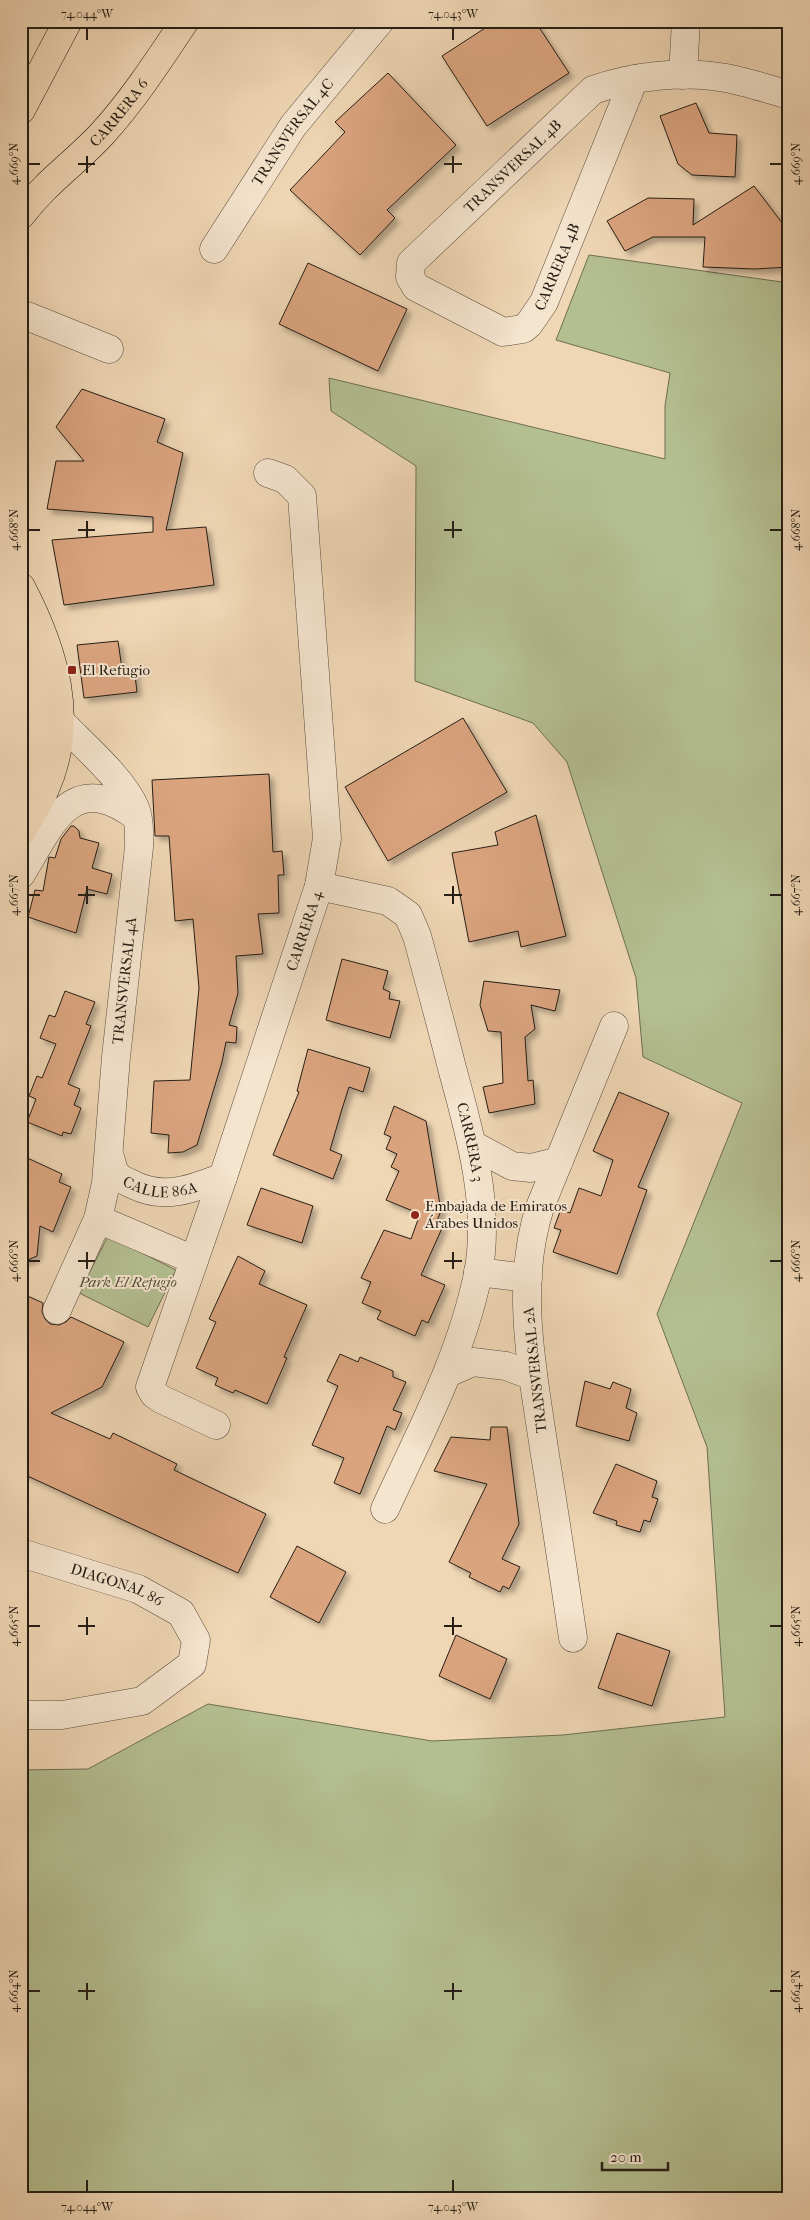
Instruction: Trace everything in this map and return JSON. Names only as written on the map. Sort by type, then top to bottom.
[{"type":"main road","points":[[21,110],[68,21]]},
{"type":"main road","name":"CARRERA 6","points":[[21,215],[48,183],[100,136],[118,115],[151,72],[185,21]]},
{"type":"main road","points":[[21,577],[26,596],[46,644],[61,706],[61,722],[54,762],[46,789],[21,832]]},
{"type":"main road","points":[[21,631],[40,706],[38,746],[21,790]]},
{"type":"main road","points":[[21,685],[23,725]]},
{"type":"street","name":"TRANSVERSAL 4C","points":[[214,249],[259,176],[293,126],[380,21]]},
{"type":"street","points":[[683,75],[686,21]]},
{"type":"street","name":"TRANSVERSAL 4B","points":[[410,277],[411,263],[577,103],[593,90],[634,79],[683,75],[724,77],[789,95]]},
{"type":"street","name":"CARRERA 4B","points":[[410,277],[416,288],[503,332],[518,330],[529,324],[544,302],[634,79]]},
{"type":"street","points":[[21,316],[28,316],[109,349]]},
{"type":"street","name":"CARRERA 4","points":[[216,1425],[161,1399],[154,1394],[150,1387],[319,886],[327,838],[302,496],[285,479],[268,473]]},
{"type":"street","name":"TRANSVERSAL 4A","points":[[57,1310],[98,1219],[110,1158],[116,1057],[139,847],[138,817],[135,808],[113,776],[61,722]]},
{"type":"street","points":[[21,874],[58,814],[70,803],[86,798],[100,799],[126,808],[138,817]]},
{"type":"street","name":"CARRERA 3","points":[[319,886],[388,901],[408,915],[417,936],[477,1164],[482,1233],[478,1272],[465,1322],[448,1373],[385,1509]]},
{"type":"street","name":"TRANSVERSAL 2A","points":[[573,1638],[533,1376],[527,1316],[528,1278],[532,1231],[614,1026]]},
{"type":"street","points":[[473,1145],[512,1166],[530,1168],[559,1161]]},
{"type":"street","name":"CALLE 86A","points":[[110,1158],[116,1175],[139,1188],[158,1192],[177,1193],[196,1188],[222,1177]]},
{"type":"street","points":[[98,1219],[194,1260]]},
{"type":"street","points":[[478,1272],[528,1278]]},
{"type":"street","points":[[448,1373],[473,1362],[506,1366],[533,1376]]},
{"type":"street","name":"DIAGONAL 86","points":[[21,1553],[138,1589],[181,1613],[196,1640],[192,1664],[142,1701],[62,1715],[21,1715]]},
{"type":"green space","points":[[589,255],[789,283],[789,2199],[21,2199],[21,1770],[88,1769],[208,1704],[432,1741],[563,1735],[725,1717],[707,1447],[657,1314],[742,1103],[643,1057],[636,978],[567,762],[533,723],[415,681],[416,466],[331,411],[329,378],[665,459],[665,406],[670,373],[556,340]]},
{"type":"green space","name":"Park El Refugio","points":[[108,1236],[176,1270],[148,1327],[79,1293]]},
{"type":"building","points":[[496,21],[535,21],[569,73],[487,126],[442,56]]},
{"type":"building","points":[[388,73],[456,145],[387,210],[395,218],[360,255],[290,190],[345,132],[335,122]]},
{"type":"building","points":[[696,103],[709,133],[737,135],[735,177],[692,175],[678,164],[660,116]]},
{"type":"building","points":[[754,186],[789,232],[789,267],[755,269],[703,267],[705,237],[653,237],[625,251],[607,221],[648,198],[694,199],[693,225]]},
{"type":"building","points":[[308,263],[407,309],[378,371],[279,324]]},
{"type":"building","points":[[82,389],[165,419],[157,442],[183,453],[166,530],[206,527],[214,585],[64,605],[52,540],[153,532],[153,517],[47,509],[56,461],[84,461],[56,427]]},
{"type":"building","points":[[118,641],[122,669],[134,667],[137,692],[84,698],[77,645]]},
{"type":"building","points":[[463,718],[507,792],[388,861],[345,787]]},
{"type":"building","points":[[269,774],[273,852],[282,851],[284,875],[278,875],[279,913],[258,914],[263,954],[236,956],[238,993],[229,1025],[237,1027],[236,1043],[226,1042],[222,1062],[197,1145],[183,1152],[168,1153],[169,1135],[151,1133],[154,1081],[190,1080],[199,988],[193,919],[175,921],[169,836],[155,836],[152,780]]},
{"type":"building","points":[[536,815],[566,936],[521,947],[518,931],[469,942],[452,853],[498,845],[495,832]]},
{"type":"building","points":[[71,826],[74,826],[79,831],[80,838],[99,843],[92,868],[112,874],[107,894],[87,889],[76,933],[28,917],[35,890],[43,891],[49,857],[55,858],[61,839]]},
{"type":"building","points":[[342,959],[388,971],[383,989],[390,992],[389,999],[400,1001],[390,1038],[326,1020]]},
{"type":"building","points":[[484,981],[560,990],[555,1011],[531,1005],[535,1029],[525,1037],[528,1081],[533,1080],[535,1104],[489,1113],[483,1087],[503,1083],[501,1032],[488,1031],[480,1005]]},
{"type":"building","points":[[65,991],[95,1002],[86,1024],[91,1026],[68,1084],[80,1089],[74,1105],[81,1108],[71,1134],[63,1132],[62,1136],[27,1122],[36,1099],[29,1096],[37,1076],[42,1078],[56,1044],[40,1038],[49,1015],[55,1017]]},
{"type":"building","points":[[308,1049],[370,1068],[363,1092],[349,1087],[330,1150],[342,1155],[333,1179],[273,1155],[299,1092],[297,1091]]},
{"type":"building","points":[[619,1092],[669,1113],[638,1187],[647,1190],[617,1274],[553,1252],[561,1230],[554,1228],[561,1209],[570,1213],[579,1188],[601,1196],[613,1160],[593,1151]]},
{"type":"building","points":[[394,1106],[426,1121],[441,1211],[436,1223],[443,1226],[421,1275],[445,1285],[428,1323],[422,1320],[415,1336],[377,1319],[381,1311],[362,1303],[371,1282],[361,1278],[384,1230],[411,1239],[420,1214],[386,1200],[399,1171],[391,1167],[397,1154],[386,1149],[391,1137],[384,1134]]},
{"type":"building","points":[[21,1155],[62,1174],[59,1182],[71,1187],[53,1232],[40,1226],[37,1256],[21,1263]]},
{"type":"building","points":[[261,1188],[313,1206],[302,1243],[247,1225]]},
{"type":"building","points":[[238,1256],[265,1271],[259,1284],[307,1305],[284,1357],[287,1358],[267,1404],[235,1390],[233,1393],[215,1385],[218,1378],[196,1368],[216,1322],[209,1319]]},
{"type":"building","points":[[21,1293],[43,1303],[42,1312],[50,1324],[59,1325],[71,1317],[124,1342],[102,1387],[51,1413],[110,1439],[113,1433],[177,1464],[174,1470],[266,1514],[238,1573],[21,1473]]},
{"type":"building","points":[[340,1354],[358,1362],[360,1357],[393,1371],[393,1377],[406,1382],[393,1410],[402,1413],[395,1430],[387,1426],[360,1494],[334,1483],[344,1458],[312,1445],[338,1386],[327,1381]]},
{"type":"building","points":[[585,1381],[610,1389],[613,1382],[631,1389],[626,1408],[637,1413],[629,1441],[576,1426]]},
{"type":"building","points":[[491,1427],[507,1427],[519,1524],[502,1559],[520,1567],[509,1589],[503,1586],[500,1592],[469,1577],[471,1573],[449,1562],[487,1484],[434,1471],[451,1437],[490,1440]]},
{"type":"building","points":[[616,1464],[657,1481],[652,1497],[658,1499],[650,1522],[644,1520],[640,1532],[616,1525],[617,1521],[593,1513]]},
{"type":"building","points":[[297,1546],[346,1572],[319,1623],[270,1597]]},
{"type":"building","points":[[617,1633],[670,1651],[652,1706],[598,1688]]},
{"type":"building","points":[[456,1635],[507,1659],[490,1699],[439,1676]]},
{"type":"place","name":"El Refugio","points":[[72,670]]},
{"type":"place","name":"Embajada de Emiratos Árabes Unidos","points":[[415,1215]]}]
